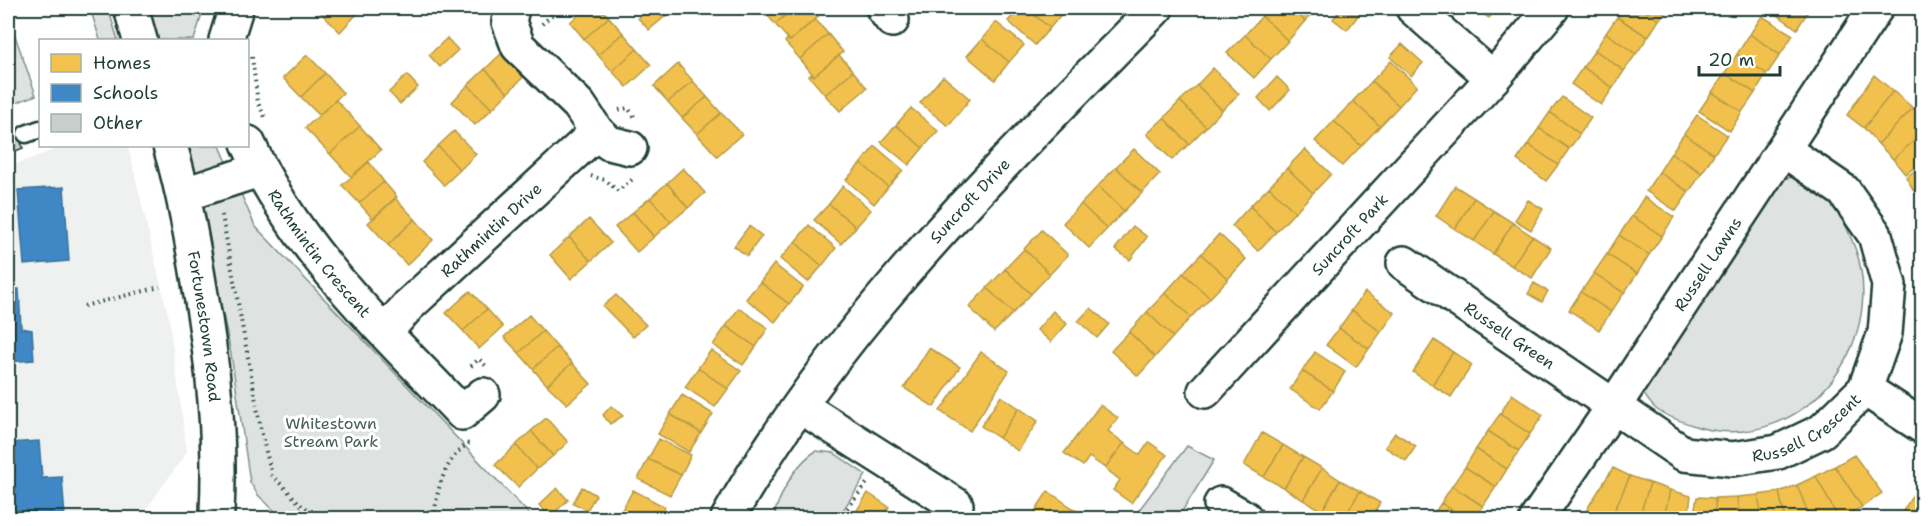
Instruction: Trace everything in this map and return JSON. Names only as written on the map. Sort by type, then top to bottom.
[{"type":"street","points":[[131,8],[140,39]]},
{"type":"street","points":[[236,8],[238,39]]},
{"type":"street","points":[[512,8],[509,22],[518,46],[579,105],[603,123],[609,143],[636,149]]},
{"type":"street","name":"Suncroft Drive","points":[[728,519],[800,406],[873,311],[969,200],[1155,8]]},
{"type":"street","points":[[1413,8],[1493,78]]},
{"type":"street","name":"Suncroft Park","points":[[1205,391],[1493,78],[1552,8]]},
{"type":"street","name":"Russell Lawns","points":[[1537,519],[1784,150],[1803,117],[1876,8]]},
{"type":"street","name":"Rathmintin Drive","points":[[386,331],[409,305],[603,123]]},
{"type":"street","name":"Rathmintin Crescent","points":[[185,195],[258,145],[328,272],[462,413],[479,378]]},
{"type":"street","name":"Fortunestown Road","points":[[170,147],[185,195],[211,354],[219,421],[219,516]]},
{"type":"street","name":"Russell Crescent","points":[[1614,406],[1684,454],[1732,459],[1778,452],[1822,431],[1865,389],[1885,333],[1889,285],[1875,235],[1844,191],[1784,150]]},
{"type":"street","name":"Russell Green","points":[[1404,263],[1614,406]]},
{"type":"street","points":[[1865,389],[1923,426]]},
{"type":"street","points":[[800,406],[956,505]]},
{"type":"path","points":[[540,26],[559,8]]},
{"type":"path","points":[[249,76],[258,103],[258,145]]},
{"type":"path","points":[[582,180],[590,176],[605,180],[618,191],[636,149],[628,108],[603,123]]},
{"type":"path","points":[[222,215],[272,475],[303,507],[328,519]]},
{"type":"path","points":[[84,306],[160,287]]},
{"type":"path","points":[[435,519],[435,498],[446,470],[465,446],[474,440]]},
{"type":"path","points":[[840,519],[868,482]]},
{"type":"shaded area","points":[[61,147],[128,147],[169,319],[187,452],[142,515],[134,518],[8,518],[8,167]]},
{"type":"green space","points":[[90,8],[108,8],[118,39],[100,39]]},
{"type":"green space","points":[[149,8],[204,8],[194,39],[158,39]]},
{"type":"green space","points":[[8,16],[36,95],[8,106]]},
{"type":"green space","name":"Whitestown Stream Park","points":[[189,147],[220,147],[255,226],[533,518],[282,518],[258,495],[250,482],[231,354]]},
{"type":"green space","points":[[1793,177],[1833,204],[1841,215],[1851,238],[1862,275],[1861,313],[1851,349],[1832,380],[1806,406],[1774,424],[1737,432],[1698,427],[1660,412],[1639,387],[1781,179]]},
{"type":"green space","points":[[1187,446],[1214,460],[1178,518],[1133,518]]},
{"type":"green space","points":[[816,451],[834,453],[866,475],[838,518],[777,518],[775,511],[791,478],[802,463]]},
{"type":"building: Homes","points":[[316,8],[351,8],[357,14],[340,32]]},
{"type":"building: Homes","points":[[587,8],[600,8],[609,17],[584,39],[570,22]]},
{"type":"building: Homes","points":[[650,8],[662,8],[668,14],[649,30],[638,18]]},
{"type":"building: Homes","points":[[761,8],[794,8],[775,24]]},
{"type":"building: Homes","points":[[794,8],[810,8],[818,17],[790,41],[775,24]]},
{"type":"building: Homes","points":[[1020,8],[1026,8],[1050,28],[1035,45],[1008,21]]},
{"type":"building: Homes","points":[[1026,8],[1060,8],[1064,11],[1050,28]]},
{"type":"building: Homes","points":[[1270,8],[1290,8],[1305,21],[1288,41],[1262,16]]},
{"type":"building: Homes","points":[[1290,8],[1318,8],[1305,21]]},
{"type":"building: Homes","points":[[1342,8],[1364,8],[1347,30],[1333,19]]},
{"type":"building: Homes","points":[[1474,8],[1497,8],[1489,18]]},
{"type":"building: Homes","points":[[1624,8],[1641,8],[1659,20],[1648,37],[1617,17]]},
{"type":"building: Homes","points":[[1641,8],[1668,8],[1659,20]]},
{"type":"building: Homes","points":[[1768,8],[1806,8],[1809,10],[1797,29]]},
{"type":"building: Homes","points":[[1262,16],[1288,41],[1271,59],[1245,35]]},
{"type":"building: Homes","points":[[1762,16],[1793,35],[1780,55],[1750,34]]},
{"type":"building: Homes","points":[[609,17],[623,33],[598,55],[584,39]]},
{"type":"building: Homes","points":[[1617,17],[1648,37],[1636,54],[1606,33]]},
{"type":"building: Homes","points":[[815,19],[828,34],[800,59],[785,42],[787,39],[790,41]]},
{"type":"building: Homes","points":[[996,22],[1024,45],[1009,62],[982,39]]},
{"type":"building: Homes","points":[[623,33],[637,49],[612,71],[598,55]]},
{"type":"building: Homes","points":[[1606,33],[1636,54],[1624,71],[1595,50]]},
{"type":"building: Homes","points":[[828,34],[843,52],[814,76],[800,59]]},
{"type":"building: Homes","points":[[1750,34],[1780,55],[1767,74],[1737,54]]},
{"type":"building: Homes","points":[[1245,35],[1271,59],[1254,78],[1227,53]]},
{"type":"building: Homes","points":[[447,38],[458,50],[440,67],[429,55]]},
{"type":"building: Homes","points":[[982,39],[1009,62],[995,80],[967,56]]},
{"type":"building: Homes","points":[[1402,44],[1423,63],[1411,76],[1390,57]]},
{"type":"building: Homes","points":[[637,49],[651,65],[627,87],[612,71]]},
{"type":"building: Homes","points":[[1595,50],[1624,71],[1613,88],[1583,67]]},
{"type":"building: Homes","points":[[502,53],[524,76],[508,93],[485,69]]},
{"type":"building: Homes","points":[[1737,54],[1767,74],[1755,93],[1725,73]]},
{"type":"building: Homes","points":[[307,55],[325,73],[301,97],[283,78]]},
{"type":"building: Homes","points":[[839,55],[853,71],[825,95],[809,76],[812,74],[814,76]]},
{"type":"building: Homes","points":[[1391,61],[1417,86],[1399,106],[1372,81]]},
{"type":"building: Homes","points":[[678,64],[693,81],[668,102],[654,86]]},
{"type":"building: Homes","points":[[1583,67],[1613,88],[1601,105],[1571,84]]},
{"type":"building: Homes","points":[[1213,68],[1239,94],[1222,110],[1197,85]]},
{"type":"building: Homes","points":[[485,69],[508,93],[492,109],[468,85]]},
{"type":"building: Homes","points":[[853,71],[867,88],[840,111],[825,95]]},
{"type":"building: Homes","points":[[325,73],[343,93],[319,115],[301,97]]},
{"type":"building: Homes","points":[[1725,73],[1755,93],[1742,112],[1712,92]]},
{"type":"building: Homes","points":[[407,75],[418,87],[400,104],[389,92]]},
{"type":"building: Homes","points":[[1874,75],[1893,91],[1864,128],[1847,115]]},
{"type":"building: Homes","points":[[943,76],[970,99],[948,126],[920,103]]},
{"type":"building: Homes","points":[[1277,77],[1290,90],[1270,111],[1258,98]]},
{"type":"building: Homes","points":[[693,81],[707,97],[682,118],[668,102]]},
{"type":"building: Homes","points":[[1372,81],[1399,106],[1380,126],[1353,101]]},
{"type":"building: Homes","points":[[468,85],[492,109],[475,125],[452,102]]},
{"type":"building: Homes","points":[[1197,85],[1222,110],[1206,127],[1180,101]]},
{"type":"building: Homes","points":[[1893,91],[1913,108],[1878,144],[1864,128]]},
{"type":"building: Homes","points":[[1712,92],[1742,112],[1730,131],[1699,111]]},
{"type":"building: Homes","points":[[707,97],[721,113],[697,134],[682,118]]},
{"type":"building: Homes","points":[[1562,97],[1591,118],[1580,134],[1550,112]]},
{"type":"building: Homes","points":[[336,100],[360,126],[330,154],[305,128]]},
{"type":"building: Homes","points":[[1180,101],[1206,127],[1189,144],[1164,118]]},
{"type":"building: Homes","points":[[1353,101],[1380,126],[1361,146],[1334,121]]},
{"type":"building: Homes","points":[[911,108],[938,131],[923,148],[896,125]]},
{"type":"building: Homes","points":[[1913,108],[1922,118],[1922,134],[1893,159],[1878,144]]},
{"type":"building: Homes","points":[[1550,112],[1580,134],[1569,149],[1539,128]]},
{"type":"building: Homes","points":[[721,113],[742,134],[717,156],[697,134]]},
{"type":"building: Homes","points":[[1697,115],[1727,135],[1714,154],[1684,134]]},
{"type":"building: Homes","points":[[1164,118],[1189,144],[1172,160],[1147,134]]},
{"type":"building: Homes","points":[[1334,121],[1361,146],[1342,166],[1315,141]]},
{"type":"building: Homes","points":[[896,125],[923,148],[909,165],[881,142]]},
{"type":"building: Homes","points":[[360,126],[381,150],[351,177],[330,154]]},
{"type":"building: Homes","points":[[1539,128],[1569,149],[1558,165],[1528,144]]},
{"type":"building: Homes","points":[[454,131],[476,154],[460,170],[438,146]]},
{"type":"building: Homes","points":[[1684,134],[1714,154],[1702,173],[1671,153]]},
{"type":"building: Homes","points":[[1922,134],[1922,163],[1905,174],[1893,159]]},
{"type":"building: Homes","points":[[1528,144],[1558,165],[1546,181],[1517,160]]},
{"type":"building: Homes","points":[[438,146],[460,170],[444,185],[422,162]]},
{"type":"building: Homes","points":[[875,146],[903,170],[888,187],[861,163]]},
{"type":"building: Homes","points":[[1134,149],[1160,174],[1142,193],[1116,167]]},
{"type":"building: Homes","points":[[1305,149],[1331,174],[1313,193],[1287,168]]},
{"type":"building: Homes","points":[[1671,153],[1702,173],[1689,192],[1659,172]]},
{"type":"building: Homes","points":[[369,162],[384,182],[359,203],[342,185]]},
{"type":"building: Homes","points":[[861,163],[888,187],[874,204],[846,180]]},
{"type":"building: Homes","points":[[1922,166],[1922,193],[1917,196],[1906,177]]},
{"type":"building: Homes","points":[[1116,167],[1142,193],[1124,211],[1098,186]]},
{"type":"building: Homes","points":[[683,168],[705,193],[688,208],[667,183]]},
{"type":"building: Homes","points":[[1287,168],[1313,193],[1295,212],[1269,187]]},
{"type":"building: Homes","points":[[1659,172],[1689,192],[1676,211],[1646,191]]},
{"type":"building: Homes","points":[[384,182],[397,197],[373,219],[359,203]]},
{"type":"building: Homes","points":[[667,183],[688,208],[671,222],[650,198]]},
{"type":"building: Homes","points":[[843,186],[871,210],[856,227],[829,204]]},
{"type":"building: Homes","points":[[1098,186],[1124,211],[1107,229],[1081,204]]},
{"type":"building: Homes","points":[[1455,186],[1474,198],[1455,229],[1436,216]]},
{"type":"building: Homes","points":[[1269,187],[1295,212],[1276,232],[1250,206]]},
{"type":"building: Homes","points":[[1644,197],[1674,217],[1662,236],[1632,216]]},
{"type":"building: Homes","points":[[395,198],[415,219],[388,245],[368,223]]},
{"type":"building: Homes","points":[[650,198],[671,222],[654,237],[633,212]]},
{"type":"building: Homes","points":[[1474,198],[1494,211],[1474,241],[1455,229]]},
{"type":"building: Homes","points":[[1528,200],[1543,209],[1531,230],[1515,220]]},
{"type":"building: Homes","points":[[829,204],[856,227],[841,244],[814,220]]},
{"type":"building: Homes","points":[[1081,204],[1107,229],[1089,248],[1063,223]]},
{"type":"building: Homes","points":[[1250,206],[1276,232],[1258,251],[1232,226]]},
{"type":"building: Homes","points":[[1494,211],[1513,223],[1493,254],[1474,241]]},
{"type":"building: Homes","points":[[633,212],[654,237],[637,252],[615,227]]},
{"type":"building: Homes","points":[[1632,216],[1662,236],[1649,255],[1619,235]]},
{"type":"building: Homes","points":[[415,219],[433,240],[407,265],[388,245]]},
{"type":"building: Homes","points":[[589,219],[611,243],[591,261],[569,237]]},
{"type":"building: Homes","points":[[1513,223],[1532,236],[1512,266],[1493,254]]},
{"type":"building: Homes","points":[[809,225],[836,248],[822,266],[795,242]]},
{"type":"building: Homes","points":[[749,226],[762,236],[747,256],[734,246]]},
{"type":"building: Homes","points":[[1133,226],[1147,237],[1130,260],[1115,249]]},
{"type":"building: Homes","points":[[1042,230],[1068,255],[1050,274],[1024,249]]},
{"type":"building: Homes","points":[[1219,234],[1246,259],[1228,279],[1201,254]]},
{"type":"building: Homes","points":[[1619,235],[1649,255],[1637,274],[1607,254]]},
{"type":"building: Homes","points":[[1532,236],[1551,248],[1532,278],[1512,266]]},
{"type":"building: Homes","points":[[569,237],[591,261],[571,279],[550,255]]},
{"type":"building: Homes","points":[[795,242],[822,266],[808,282],[780,259]]},
{"type":"building: Homes","points":[[1024,249],[1050,274],[1031,294],[1005,269]]},
{"type":"building: Homes","points":[[1201,254],[1228,279],[1210,298],[1183,273]]},
{"type":"building: Homes","points":[[1607,254],[1637,274],[1624,293],[1594,273]]},
{"type":"building: Homes","points":[[774,264],[803,287],[789,304],[760,282]]},
{"type":"building: Homes","points":[[1005,269],[1031,294],[1013,313],[987,288]]},
{"type":"building: Homes","points":[[1183,273],[1210,298],[1191,317],[1165,293]]},
{"type":"building: Homes","points":[[1594,273],[1624,293],[1611,312],[1581,292]]},
{"type":"building: Homes","points":[[760,282],[789,304],[775,322],[746,299]]},
{"type":"building: Homes","points":[[1534,283],[1548,291],[1542,302],[1528,294]]},
{"type":"building: Homes","points":[[987,288],[1013,313],[994,332],[969,307]]},
{"type":"building: Homes","points":[[470,291],[487,309],[463,331],[446,313]]},
{"type":"building: Homes","points":[[1365,292],[1395,313],[1381,332],[1352,310]]},
{"type":"building: Homes","points":[[1581,292],[1611,312],[1599,330],[1569,310]]},
{"type":"building: Homes","points":[[1165,293],[1191,317],[1173,337],[1147,312]]},
{"type":"building: Homes","points":[[616,295],[646,325],[633,337],[603,306]]},
{"type":"building: Homes","points":[[739,308],[768,328],[756,347],[726,326]]},
{"type":"building: Homes","points":[[1091,308],[1109,324],[1097,338],[1078,321]]},
{"type":"building: Homes","points":[[487,309],[503,327],[479,349],[463,331]]},
{"type":"building: Homes","points":[[1352,310],[1381,332],[1369,349],[1339,328]]},
{"type":"building: Homes","points":[[1053,311],[1067,324],[1051,342],[1037,330]]},
{"type":"building: Homes","points":[[1147,312],[1173,337],[1155,357],[1129,332]]},
{"type":"building: Homes","points":[[529,315],[543,331],[519,353],[504,337]]},
{"type":"building: Homes","points":[[726,326],[756,347],[743,365],[713,345]]},
{"type":"building: Homes","points":[[1339,328],[1369,349],[1356,367],[1326,345]]},
{"type":"building: Homes","points":[[543,331],[557,347],[533,369],[519,353]]},
{"type":"building: Homes","points":[[1129,332],[1155,357],[1138,376],[1111,351]]},
{"type":"building: Homes","points":[[1434,340],[1453,352],[1432,385],[1413,372]]},
{"type":"building: Homes","points":[[557,347],[572,363],[547,385],[533,369]]},
{"type":"building: Homes","points":[[929,348],[960,367],[934,407],[904,388]]},
{"type":"building: Homes","points":[[711,350],[741,371],[728,389],[698,368]]},
{"type":"building: Homes","points":[[981,352],[1009,371],[970,431],[940,411]]},
{"type":"building: Homes","points":[[1315,352],[1345,372],[1333,391],[1302,371]]},
{"type":"building: Homes","points":[[1453,352],[1472,365],[1451,397],[1432,385]]},
{"type":"building: Homes","points":[[572,363],[591,384],[567,404],[547,385]]},
{"type":"building: Homes","points":[[698,368],[728,389],[715,407],[685,387]]},
{"type":"building: Homes","points":[[1302,371],[1333,391],[1320,409],[1290,389]]},
{"type":"building: Homes","points":[[1512,394],[1543,415],[1530,434],[1500,414]]},
{"type":"building: Homes","points":[[682,395],[713,414],[701,433],[670,414]]},
{"type":"building: Homes","points":[[1001,396],[1019,408],[999,438],[981,426]]},
{"type":"building: Homes","points":[[1100,405],[1118,418],[1108,431],[1124,443],[1105,468],[1089,457],[1083,466],[1064,453]]},
{"type":"building: Homes","points":[[611,406],[623,416],[610,424],[603,415]]},
{"type":"building: Homes","points":[[1019,408],[1038,421],[1018,451],[999,438]]},
{"type":"building: Homes","points":[[670,414],[701,433],[689,452],[658,434]]},
{"type":"building: Homes","points":[[1500,414],[1530,434],[1519,451],[1488,431]]},
{"type":"building: Homes","points":[[546,418],[568,442],[553,456],[531,431]]},
{"type":"building: Homes","points":[[531,431],[553,456],[537,469],[516,445]]},
{"type":"building: Homes","points":[[1488,431],[1519,451],[1507,469],[1476,449]]},
{"type":"building: Homes","points":[[1262,433],[1283,445],[1264,477],[1244,465]]},
{"type":"building: Homes","points":[[1395,433],[1416,446],[1406,461],[1385,447]]},
{"type":"building: Homes","points":[[659,439],[691,455],[681,475],[648,459]]},
{"type":"building: Homes","points":[[1149,442],[1167,455],[1131,503],[1113,490],[1120,480],[1105,468],[1124,443],[1140,455]]},
{"type":"building: Homes","points":[[516,445],[537,469],[518,487],[495,465]]},
{"type":"building: Homes","points":[[1283,445],[1303,457],[1284,488],[1264,477]]},
{"type":"building: Homes","points":[[1476,449],[1507,469],[1496,487],[1465,467]]},
{"type":"building: Homes","points":[[1854,455],[1882,493],[1862,507],[1835,466]]},
{"type":"building: Homes","points":[[1303,457],[1322,468],[1303,500],[1284,488]]},
{"type":"building: Homes","points":[[648,459],[681,475],[670,495],[638,479]]},
{"type":"building: Homes","points":[[1835,466],[1862,507],[1841,518],[1838,518],[1816,476]]},
{"type":"building: Homes","points":[[1465,467],[1496,487],[1483,506],[1452,486]]},
{"type":"building: Homes","points":[[1322,468],[1340,480],[1322,511],[1303,500]]},
{"type":"building: Homes","points":[[1613,468],[1630,476],[1611,518],[1608,518],[1587,509]]},
{"type":"building: Homes","points":[[1630,476],[1650,483],[1639,518],[1611,518]]},
{"type":"building: Homes","points":[[1816,476],[1838,518],[1810,518],[1797,485]]},
{"type":"building: Homes","points":[[1340,480],[1360,491],[1344,518],[1334,518],[1322,511]]},
{"type":"building: Homes","points":[[1922,480],[1922,518],[1900,516]]},
{"type":"building: Homes","points":[[1650,483],[1670,490],[1664,518],[1639,518]]},
{"type":"building: Homes","points":[[1797,485],[1810,518],[1785,518],[1779,492]]},
{"type":"building: Homes","points":[[1452,486],[1483,506],[1475,518],[1464,518],[1441,503]]},
{"type":"building: Homes","points":[[582,487],[596,495],[587,510],[573,503]]},
{"type":"building: Homes","points":[[557,488],[568,500],[550,517],[539,505]]},
{"type":"building: Homes","points":[[633,490],[665,507],[659,518],[638,518],[622,510]]},
{"type":"building: Homes","points":[[1670,490],[1691,496],[1688,518],[1664,518]]},
{"type":"building: Homes","points":[[1048,491],[1078,512],[1076,515],[1081,518],[1040,518],[1033,514]]},
{"type":"building: Homes","points":[[1360,491],[1380,503],[1371,518],[1344,518]]},
{"type":"building: Homes","points":[[1779,492],[1785,518],[1762,518],[1758,495]]},
{"type":"building: Homes","points":[[868,493],[889,507],[881,518],[852,518]]},
{"type":"building: Homes","points":[[1758,495],[1762,518],[1739,518],[1737,497]]},
{"type":"building: Homes","points":[[1697,497],[1715,498],[1715,518],[1693,518]]},
{"type":"building: Homes","points":[[1737,497],[1739,518],[1715,518],[1715,498]]},
{"type":"building: Homes","points":[[1441,503],[1464,518],[1431,518]]},
{"type":"building: Schools","points":[[64,187],[69,261],[24,265],[18,190]]},
{"type":"building: Schools","points":[[8,289],[19,289],[21,328],[32,330],[34,360],[8,362]]},
{"type":"building: Schools","points":[[39,441],[42,478],[62,477],[65,518],[8,518],[8,443]]},
{"type":"building: Other","points":[[8,105],[23,148],[8,154]]}]
